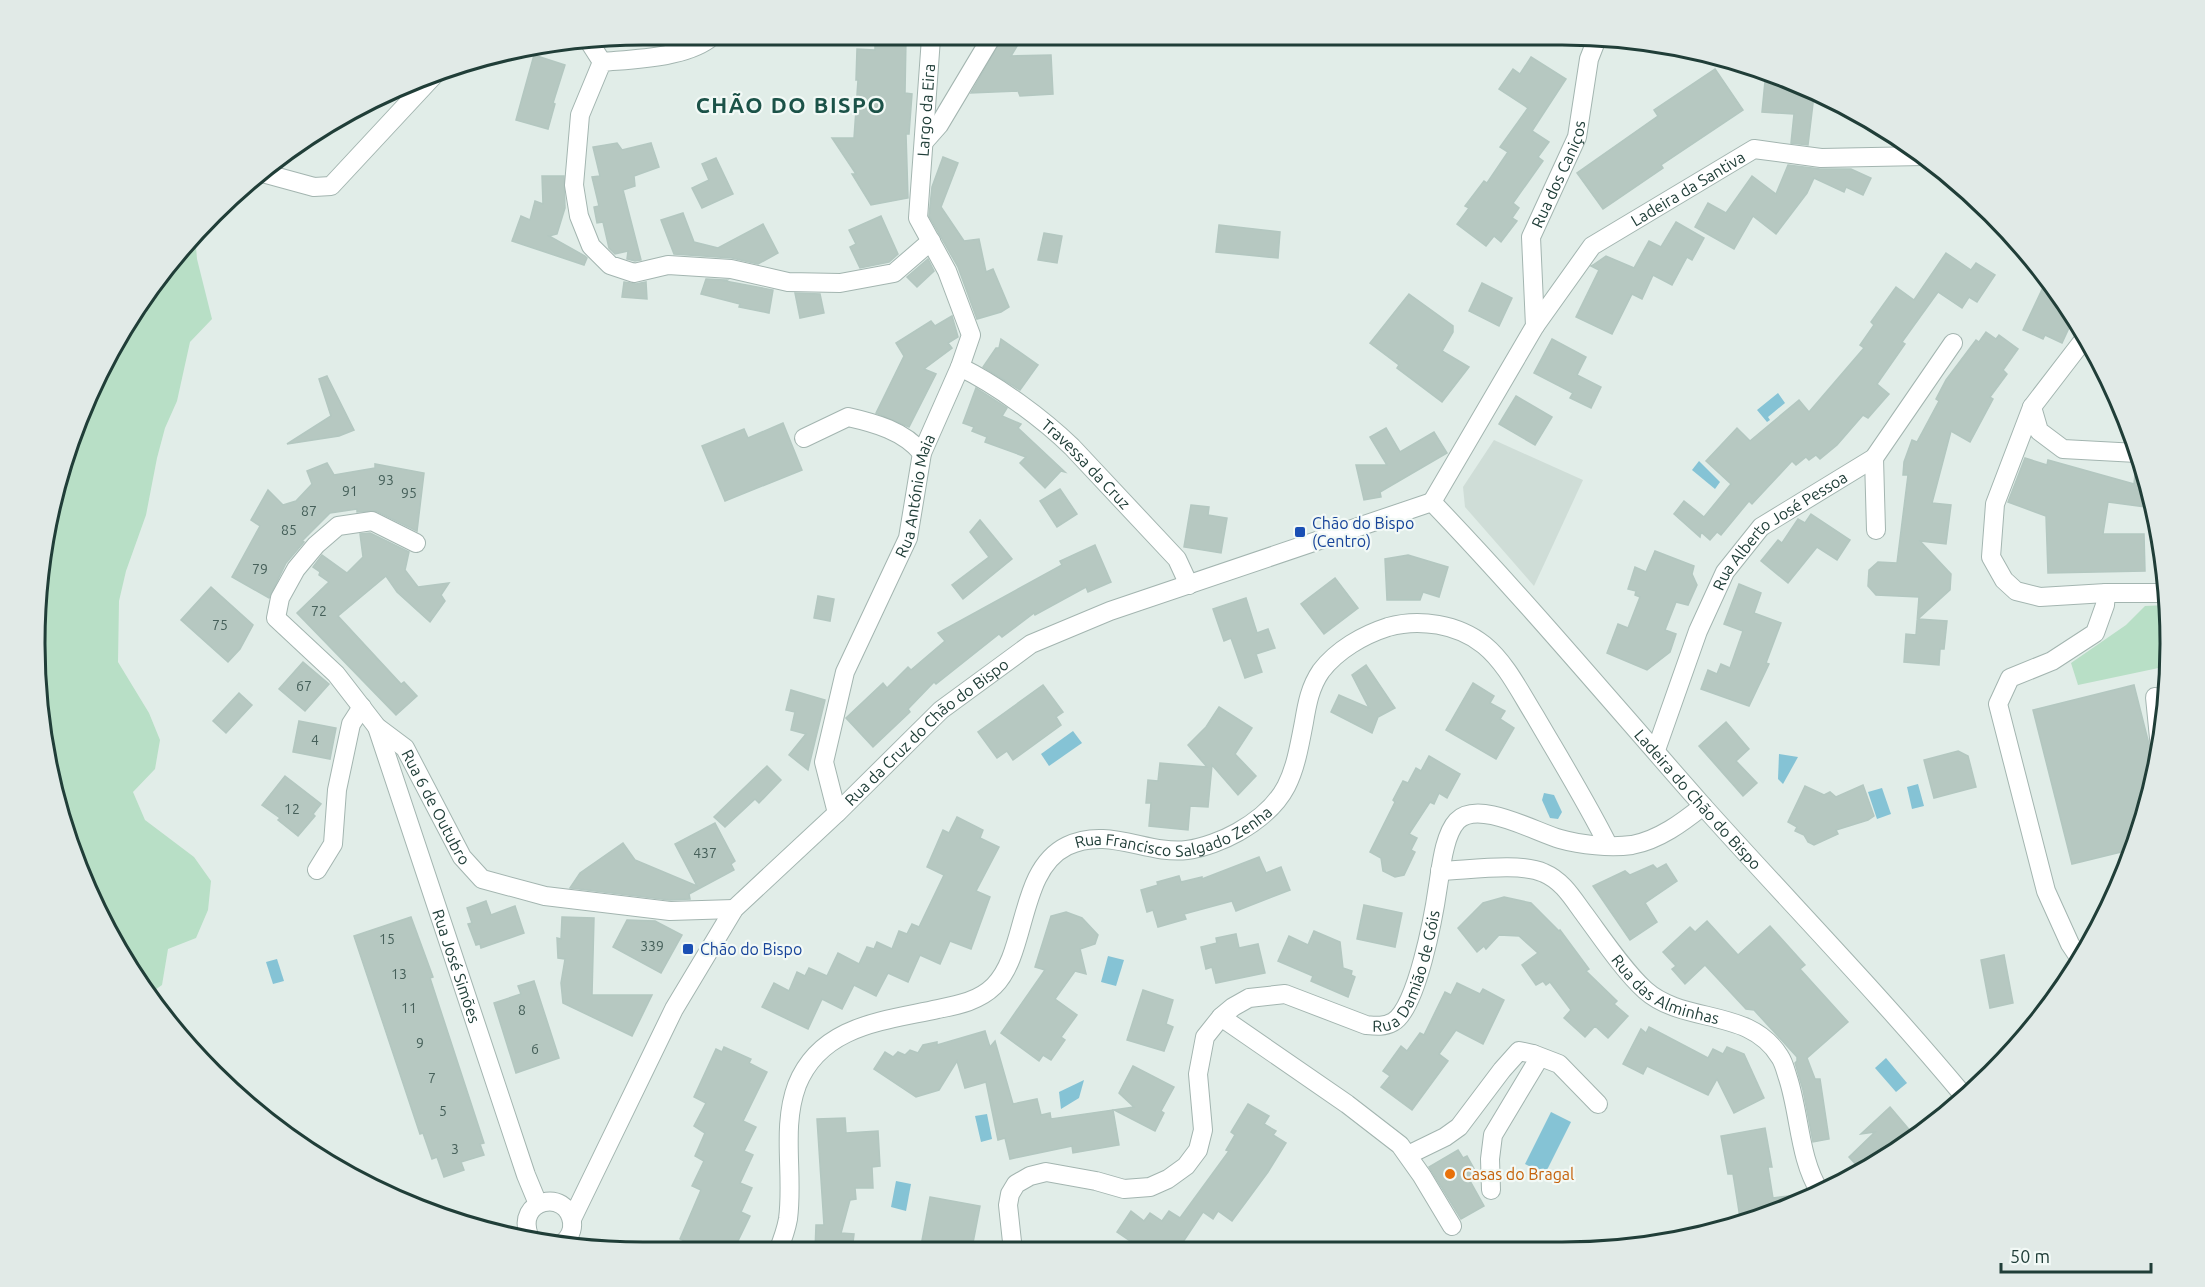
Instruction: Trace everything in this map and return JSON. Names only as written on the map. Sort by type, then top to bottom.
[{"type":"street","points":[[602,62],[666,54],[701,45]]},
{"type":"street","name":"Largo da Eira","points":[[920,182],[931,45]]},
{"type":"street","points":[[924,142],[939,125],[987,45]]},
{"type":"street","name":"Rua dos Caniços","points":[[1535,326],[1531,237],[1577,137],[1589,59],[1594,46]]},
{"type":"street","points":[[593,47],[602,62]]},
{"type":"street","points":[[602,62],[580,115],[574,185],[579,216],[591,246],[610,265],[634,273],[668,265],[730,269],[788,282],[840,283],[894,273],[931,241]]},
{"type":"street","points":[[271,175],[314,187],[331,186],[422,88]]},
{"type":"street","name":"Ladeira da Santiva","points":[[1535,326],[1592,246],[1754,149],[1821,158],[1908,156]]},
{"type":"street","name":"Rua António Maia","points":[[837,813],[824,762],[845,672],[908,538],[922,453],[960,367],[971,335],[947,271],[918,218],[920,182]]},
{"type":"street","points":[[1432,502],[1535,326]]},
{"type":"street","name":"Rua Alberto José Pessoa","points":[[1656,750],[1686,663],[1725,572],[1761,527],[1874,458],[1953,343]]},
{"type":"street","points":[[2080,344],[2032,407],[1995,504],[1991,557],[2004,580],[2016,591],[2040,597],[2158,593]]},
{"type":"street","name":"Travessa da Cruz","points":[[960,367],[981,377],[1072,447],[1177,559],[1189,585]]},
{"type":"street","points":[[2032,407],[2039,431],[2063,449],[2128,453]]},
{"type":"street","points":[[804,438],[848,417],[884,428],[912,441],[922,453]]},
{"type":"street","points":[[1874,458],[1876,530]]},
{"type":"street","name":"Rua da Cruz do Chão do Bispo","points":[[568,1237],[573,1227],[572,1219],[593,1173],[674,1009],[734,909],[837,813],[941,710],[1031,644],[1110,611],[1432,502]]},
{"type":"street","name":"Ladeira do Chão do Bispo","points":[[1432,502],[1567,649],[1703,806],[1894,1015],[1959,1090]]},
{"type":"street","name":"Rua 6 de Outubro","points":[[416,543],[372,521],[338,526],[316,545],[303,561],[280,598],[276,618],[336,674],[377,727],[405,748],[462,858],[482,879],[545,896],[670,911],[734,909]]},
{"type":"street","points":[[2075,951],[2046,891],[1998,704],[2010,678],[2052,661],[2095,633],[2105,605],[2106,593]]},
{"type":"street","name":"Rua Francisco Salgado Zenha","points":[[781,1242],[788,1220],[789,1122],[792,1102],[798,1081],[821,1049],[834,1038],[858,1027],[954,1006],[976,999],[994,986],[1007,966],[1039,876],[1051,857],[1067,846],[1087,840],[1109,838],[1187,850],[1237,832],[1264,814],[1290,783],[1296,766],[1308,695],[1322,671],[1364,635],[1413,622],[1438,625],[1463,633],[1482,644],[1498,658],[1524,699],[1587,803],[1608,845]]},
{"type":"street","points":[[2155,697],[2156,710]]},
{"type":"street","points":[[317,870],[333,844],[337,790],[351,724],[362,707]]},
{"type":"street","name":"Rua José Simões","points":[[377,727],[526,1175],[547,1203]]},
{"type":"street","name":"Rua Damião de Góis","points":[[1012,1242],[1008,1205],[1010,1194],[1016,1184],[1030,1176],[1046,1172],[1096,1181],[1124,1189],[1150,1187],[1168,1179],[1186,1166],[1198,1150],[1203,1130],[1198,1074],[1205,1037],[1221,1017],[1233,1007],[1250,998],[1285,994],[1366,1025],[1381,1026],[1394,1022],[1412,998],[1428,936],[1444,850],[1453,826],[1459,819],[1481,813],[1501,817],[1560,839],[1608,845],[1632,845],[1679,825],[1703,806]]},
{"type":"street","name":"Rua das Alminhas","points":[[1440,871],[1527,867],[1546,873],[1565,888],[1645,990],[1688,1012],[1727,1019],[1749,1028],[1765,1040],[1781,1057],[1793,1095],[1812,1179],[1816,1185]]},
{"type":"street","points":[[1221,1017],[1388,1135],[1408,1155],[1452,1226]]},
{"type":"street","points":[[1408,1155],[1459,1128],[1519,1051],[1559,1064],[1598,1104]]},
{"type":"street","points":[[1491,1190],[1490,1158],[1493,1135],[1538,1060],[1533,1054]]},
{"type":"street","name":"Rua da Cruz do Chão do Bispo","points":[[547,1203],[593,1173]]},
{"type":"street","points":[[526,1230],[525,1223],[529,1212],[547,1203],[568,1211],[572,1219]]},
{"type":"shaded area","points":[[1494,440],[1583,480],[1534,586],[1465,507],[1463,487]]},
{"type":"green space","points":[[196,247],[212,319],[190,342],[177,401],[165,428],[157,458],[146,515],[126,571],[119,601],[118,662],[149,713],[160,740],[155,769],[133,792],[145,820],[194,857],[211,881],[208,910],[196,938],[168,949],[162,985],[156,989],[125,943],[91,873],[65,798],[50,722],[46,683],[46,604],[50,565],[65,489],[91,414],[125,344],[169,279]]},
{"type":"green space","points":[[2159,605],[2159,668],[2078,685],[2071,663],[2126,625],[2145,606]]},
{"type":"water","points":[[1778,393],[1785,403],[1768,417],[1770,420],[1767,422],[1757,410]]},
{"type":"water","points":[[1699,461],[1720,482],[1715,489],[1692,470]]},
{"type":"water","points":[[1073,731],[1082,743],[1049,766],[1041,754]]},
{"type":"water","points":[[1779,754],[1798,757],[1783,784],[1778,779]]},
{"type":"water","points":[[1918,784],[1924,806],[1912,809],[1907,787]]},
{"type":"water","points":[[1882,788],[1891,814],[1877,819],[1868,792]]},
{"type":"water","points":[[1544,793],[1554,795],[1562,812],[1558,819],[1550,818],[1542,800]]},
{"type":"water","points":[[1108,956],[1124,960],[1116,986],[1101,982]]},
{"type":"water","points":[[277,959],[284,981],[273,984],[266,962]]},
{"type":"water","points":[[1886,1058],[1907,1083],[1896,1092],[1875,1068]]},
{"type":"water","points":[[1084,1080],[1079,1098],[1061,1109],[1059,1092]]},
{"type":"water","points":[[1551,1112],[1571,1122],[1545,1174],[1525,1164]]},
{"type":"water","points":[[987,1114],[992,1139],[981,1142],[975,1116]]},
{"type":"water","points":[[896,1181],[911,1184],[906,1211],[891,1207]]},
{"type":"building","points":[[875,45],[906,45],[905,93],[912,94],[909,134],[906,134],[908,198],[871,205],[852,174],[856,174],[832,138],[854,138],[858,80],[856,80],[857,49],[875,50]]},
{"type":"building","points":[[998,45],[1018,45],[1011,56],[1051,55],[1053,94],[1020,96],[1018,91],[971,93]]},
{"type":"building","points":[[534,56],[565,65],[553,103],[555,104],[548,129],[516,120]]},
{"type":"building","points":[[1531,57],[1566,79],[1532,131],[1549,142],[1538,157],[1543,161],[1513,203],[1519,208],[1512,218],[1517,221],[1501,242],[1494,236],[1486,246],[1457,224],[1469,208],[1465,206],[1484,181],[1487,183],[1508,152],[1500,147],[1528,108],[1499,89],[1513,69],[1520,74]]},
{"type":"building","points":[[1715,69],[1743,110],[1661,165],[1663,168],[1603,209],[1577,173],[1658,116],[1654,110]]},
{"type":"building","points":[[1765,81],[1813,101],[1808,145],[1791,143],[1794,114],[1762,112]]},
{"type":"building","points":[[617,143],[622,150],[651,143],[659,167],[634,176],[635,186],[623,190],[641,260],[627,259],[628,251],[615,254],[609,248],[603,222],[597,223],[594,207],[599,206],[592,177],[600,176],[593,147]]},
{"type":"building","points":[[943,157],[958,163],[941,207],[964,241],[979,239],[986,272],[993,269],[1009,307],[1001,312],[977,319],[958,267],[929,216],[932,187]]},
{"type":"building","points":[[716,158],[733,194],[702,208],[692,188],[709,180],[702,164]]},
{"type":"building","points":[[1788,165],[1820,169],[1851,169],[1871,178],[1863,195],[1846,187],[1844,192],[1814,178],[1807,193],[1776,234],[1753,216],[1734,249],[1695,227],[1708,203],[1726,213],[1752,176],[1776,194]]},
{"type":"building","points":[[542,176],[564,176],[565,208],[557,234],[549,236],[585,256],[587,258],[584,265],[512,241],[521,216],[530,220],[535,201],[543,204]]},
{"type":"building","points":[[683,213],[694,242],[718,248],[763,224],[778,253],[758,264],[732,258],[674,254],[661,220]]},
{"type":"building","points":[[881,216],[898,254],[889,262],[860,268],[850,247],[856,244],[849,230]]},
{"type":"building","points":[[1676,222],[1704,238],[1692,260],[1687,257],[1672,285],[1653,275],[1642,299],[1632,294],[1612,334],[1576,317],[1599,270],[1591,266],[1606,256],[1634,268],[1649,241],[1661,247]]},
{"type":"building","points":[[1219,225],[1280,232],[1278,258],[1216,252]]},
{"type":"building","points":[[1044,233],[1062,236],[1057,263],[1038,260]]},
{"type":"building","points":[[1946,253],[1971,270],[1976,263],[1995,275],[1977,302],[1969,297],[1962,308],[1938,292],[1902,342],[1905,344],[1877,384],[1889,394],[1868,418],[1863,415],[1837,445],[1820,459],[1816,455],[1809,460],[1806,457],[1796,465],[1792,461],[1752,504],[1749,501],[1721,535],[1717,532],[1710,540],[1701,532],[1700,537],[1674,514],[1684,501],[1704,517],[1731,484],[1706,461],[1737,428],[1750,441],[1799,400],[1809,412],[1864,348],[1860,345],[1874,325],[1871,322],[1896,287],[1914,300]]},
{"type":"building","points":[[928,259],[934,271],[917,287],[907,277]]},
{"type":"building","points":[[706,279],[727,280],[725,281],[773,290],[769,313],[739,307],[740,304],[701,294]]},
{"type":"building","points":[[624,282],[636,284],[646,282],[647,299],[622,297]]},
{"type":"building","points":[[1482,283],[1512,298],[1499,326],[1469,311]]},
{"type":"building","points":[[2043,288],[2069,327],[2062,343],[2045,335],[2043,339],[2023,330]]},
{"type":"building","points":[[795,293],[820,294],[824,313],[800,318]]},
{"type":"building","points":[[1409,294],[1453,326],[1453,332],[1442,351],[1469,367],[1442,402],[1397,368],[1399,365],[1370,343]]},
{"type":"building","points":[[952,316],[958,337],[948,343],[952,348],[924,369],[936,374],[909,427],[876,413],[904,356],[896,343],[931,321],[935,326]]},
{"type":"building","points":[[1986,332],[1996,339],[1999,335],[2018,349],[2003,370],[2007,374],[1990,397],[1993,399],[1970,442],[1951,431],[1932,503],[1951,505],[1946,544],[1920,541],[1951,574],[1950,590],[1918,619],[1947,621],[1944,649],[1940,649],[1939,665],[1904,662],[1906,634],[1916,635],[1919,597],[1876,595],[1868,586],[1869,570],[1878,562],[1897,563],[1908,475],[1903,475],[1904,462],[1912,440],[1917,442],[1939,401],[1936,399],[1946,380],[1976,340],[1979,342]]},
{"type":"building","points":[[1001,339],[1038,365],[1020,390],[983,367],[996,348],[999,348]]},
{"type":"building","points":[[1552,339],[1586,357],[1577,375],[1601,387],[1591,408],[1570,398],[1573,393],[1534,373]]},
{"type":"building","points":[[327,376],[354,430],[339,436],[287,444],[331,416],[319,379]]},
{"type":"building","points":[[976,388],[1007,408],[1002,416],[1021,424],[1018,428],[1065,472],[1061,471],[1045,488],[1020,463],[1026,457],[985,442],[987,437],[972,431],[974,427],[963,423]]},
{"type":"building","points":[[1516,396],[1552,417],[1535,445],[1499,424]]},
{"type":"building","points":[[783,423],[802,470],[725,501],[702,446],[744,429],[748,438]]},
{"type":"building","points":[[1386,428],[1400,452],[1434,432],[1447,453],[1380,492],[1381,497],[1364,500],[1356,465],[1387,465],[1370,437]]},
{"type":"building","points":[[2025,458],[2047,465],[2048,460],[2134,484],[2135,473],[2144,507],[2108,502],[2103,534],[2144,534],[2145,571],[2048,573],[2046,516],[2008,502]]},
{"type":"building","points":[[327,463],[334,475],[375,468],[375,464],[424,473],[417,531],[376,511],[357,512],[357,509],[330,513],[302,541],[304,542],[286,563],[269,598],[232,577],[260,526],[251,520],[268,490],[283,505],[296,501],[312,484],[307,471]]},
{"type":"building","points":[[1060,489],[1077,514],[1057,527],[1040,501]]},
{"type":"building","points":[[1191,505],[1209,507],[1208,515],[1227,518],[1221,553],[1184,547]]},
{"type":"building","points":[[1811,514],[1850,540],[1837,560],[1817,547],[1788,583],[1761,561],[1778,540],[1782,543],[1798,519],[1805,523]]},
{"type":"building","points":[[980,520],[1012,559],[963,599],[952,585],[989,557],[970,532]]},
{"type":"building","points":[[370,533],[409,552],[405,570],[418,587],[449,583],[441,595],[445,601],[430,622],[397,592],[386,576],[338,616],[401,684],[404,682],[417,696],[396,715],[297,613],[329,582],[313,567],[322,555],[347,573],[363,557],[360,534]]},
{"type":"building","points":[[1095,545],[1111,582],[1088,592],[1086,587],[1035,615],[1034,613],[1002,637],[999,634],[936,684],[934,682],[908,709],[910,712],[873,747],[846,718],[883,683],[887,688],[908,667],[911,670],[945,641],[938,633],[1062,565],[1060,561]]},
{"type":"building","points":[[1655,551],[1694,566],[1692,574],[1697,585],[1688,605],[1676,602],[1665,630],[1676,634],[1670,652],[1647,670],[1607,653],[1618,624],[1628,628],[1640,597],[1635,595],[1636,591],[1628,589],[1635,567],[1646,572]]},
{"type":"building","points":[[1408,555],[1448,567],[1439,597],[1423,592],[1420,600],[1387,600],[1385,559]]},
{"type":"building","points":[[1335,578],[1358,608],[1324,634],[1301,604]]},
{"type":"building","points":[[1739,584],[1761,593],[1754,613],[1781,623],[1766,663],[1769,664],[1749,706],[1701,689],[1708,670],[1717,674],[1721,664],[1730,668],[1743,631],[1724,624]]},
{"type":"building","points":[[211,587],[253,625],[240,649],[228,662],[181,620]]},
{"type":"building","points":[[818,596],[834,599],[830,621],[814,618]]},
{"type":"building","points":[[1246,598],[1257,633],[1268,629],[1275,648],[1256,654],[1262,672],[1245,678],[1231,638],[1224,641],[1213,609]]},
{"type":"building","points":[[303,662],[329,684],[305,711],[279,689]]},
{"type":"building","points":[[1366,665],[1395,708],[1378,717],[1372,733],[1331,712],[1339,695],[1369,708],[1352,675]]},
{"type":"building","points":[[1473,683],[1494,696],[1490,703],[1505,711],[1500,719],[1514,728],[1496,759],[1446,730]]},
{"type":"building","points":[[1043,685],[1063,712],[1056,717],[1061,725],[1013,760],[1007,751],[997,758],[978,732]]},
{"type":"building","points":[[2134,685],[2150,749],[2140,798],[2122,852],[2072,864],[2033,710]]},
{"type":"building","points":[[791,690],[825,700],[808,770],[789,755],[806,734],[791,730],[795,712],[786,710]]},
{"type":"building","points":[[239,693],[252,705],[226,733],[213,721]]},
{"type":"building","points":[[1219,707],[1252,728],[1235,754],[1256,776],[1238,795],[1212,765],[1208,807],[1190,806],[1188,830],[1149,826],[1151,803],[1146,803],[1148,780],[1158,781],[1160,763],[1207,767],[1188,745],[1206,727]]},
{"type":"building","points":[[299,721],[336,728],[330,759],[293,752]]},
{"type":"building","points":[[1726,722],[1749,749],[1736,761],[1757,783],[1743,796],[1699,746]]},
{"type":"building","points":[[1958,751],[1968,756],[1976,787],[1934,798],[1924,760]]},
{"type":"building","points":[[1429,756],[1460,774],[1447,798],[1439,793],[1434,804],[1430,802],[1409,834],[1417,838],[1411,850],[1415,852],[1404,875],[1395,877],[1383,871],[1381,858],[1370,852],[1403,781],[1408,783],[1416,768],[1421,771]]},
{"type":"building","points":[[767,766],[781,780],[759,803],[755,799],[725,827],[714,817]]},
{"type":"building","points":[[285,776],[321,804],[313,814],[315,816],[298,836],[278,820],[280,818],[262,805]]},
{"type":"building","points":[[1863,785],[1874,816],[1868,820],[1836,830],[1838,834],[1814,845],[1808,842],[1804,835],[1795,831],[1797,827],[1788,822],[1805,786],[1824,795],[1830,792],[1836,797]]},
{"type":"building","points":[[957,817],[983,830],[980,838],[999,847],[976,891],[990,897],[971,949],[950,941],[940,964],[920,955],[908,982],[888,973],[876,996],[854,985],[842,1009],[822,999],[808,1029],[762,1007],[774,983],[789,991],[797,972],[805,976],[809,968],[827,976],[838,953],[859,964],[867,947],[874,949],[877,942],[892,949],[899,931],[907,934],[912,924],[919,927],[944,875],[927,867],[943,830],[949,833]]},
{"type":"building","points":[[715,823],[735,861],[731,864],[734,870],[689,894],[690,899],[670,900],[570,888],[580,873],[623,843],[635,860],[697,886],[675,844]]},
{"type":"building","points":[[1259,857],[1266,873],[1281,867],[1290,890],[1236,911],[1232,901],[1184,914],[1186,919],[1158,927],[1153,910],[1147,912],[1141,890],[1158,885],[1157,882],[1179,876],[1181,882],[1202,877],[1202,879]]},
{"type":"building","points":[[1666,864],[1677,881],[1645,903],[1657,922],[1630,940],[1593,886],[1625,871],[1630,875],[1653,865],[1657,869]]},
{"type":"building","points":[[1504,897],[1531,903],[1560,930],[1589,969],[1586,971],[1617,1001],[1614,1004],[1628,1016],[1608,1038],[1595,1026],[1585,1037],[1564,1018],[1571,1010],[1550,982],[1546,985],[1543,981],[1536,985],[1522,965],[1538,953],[1519,936],[1499,935],[1486,949],[1484,946],[1477,952],[1458,928],[1483,903]]},
{"type":"building","points":[[486,901],[491,915],[515,906],[524,933],[481,948],[480,944],[476,945],[468,924],[472,923],[467,908]]},
{"type":"building","points":[[1364,905],[1402,913],[1395,947],[1357,939]]},
{"type":"building","points":[[1066,912],[1082,918],[1098,935],[1095,944],[1080,949],[1086,974],[1075,971],[1055,999],[1077,1015],[1061,1037],[1065,1040],[1051,1060],[1043,1055],[1039,1061],[1001,1033],[1045,970],[1035,967],[1051,916]]},
{"type":"building","points":[[411,917],[433,977],[430,978],[484,1143],[480,1144],[484,1155],[461,1162],[464,1170],[444,1177],[437,1157],[432,1159],[423,1133],[420,1134],[354,936]]},
{"type":"building","points":[[562,917],[594,918],[592,995],[652,995],[632,1036],[563,1003],[561,983],[565,959],[558,958],[557,938],[561,939]]},
{"type":"building","points":[[627,920],[655,921],[682,935],[661,973],[613,947]]},
{"type":"building","points":[[1707,921],[1738,955],[1770,926],[1805,965],[1800,969],[1848,1022],[1807,1058],[1815,1079],[1820,1079],[1829,1139],[1813,1142],[1803,1090],[1795,1063],[1797,1057],[1754,1010],[1746,1009],[1705,965],[1685,984],[1672,969],[1676,966],[1663,952],[1690,927],[1695,932]]},
{"type":"building","points":[[1314,931],[1340,942],[1343,968],[1352,971],[1351,975],[1355,977],[1348,997],[1311,981],[1313,976],[1278,961],[1289,936],[1308,945]]},
{"type":"building","points":[[1236,934],[1239,948],[1258,944],[1265,973],[1216,983],[1212,967],[1206,969],[1201,947],[1217,943],[1216,938]]},
{"type":"building","points":[[2004,955],[2013,1003],[1990,1008],[1981,960]]},
{"type":"building","points":[[534,981],[559,1058],[516,1073],[494,1003],[521,994],[518,986]]},
{"type":"building","points":[[1457,983],[1480,994],[1483,989],[1504,1000],[1483,1044],[1456,1030],[1439,1054],[1448,1061],[1412,1110],[1381,1087],[1390,1076],[1383,1071],[1401,1046],[1407,1051],[1420,1033],[1424,1035],[1445,992],[1451,995]]},
{"type":"building","points":[[1143,990],[1173,1000],[1166,1024],[1173,1027],[1164,1051],[1127,1040]]},
{"type":"building","points":[[1649,1027],[1708,1058],[1713,1049],[1723,1054],[1727,1047],[1744,1054],[1764,1098],[1734,1113],[1717,1079],[1708,1095],[1647,1066],[1643,1074],[1623,1064],[1641,1029],[1646,1033]]},
{"type":"building","points":[[985,1031],[990,1047],[995,1041],[1013,1104],[1037,1099],[1041,1115],[1050,1113],[1051,1119],[1113,1110],[1119,1145],[1073,1153],[1072,1146],[1010,1159],[1005,1138],[998,1140],[986,1082],[965,1088],[957,1061],[939,1090],[916,1097],[874,1069],[885,1052],[893,1057],[898,1052],[905,1055],[910,1050],[918,1053],[923,1045],[937,1042],[937,1045]]},
{"type":"building","points":[[724,1047],[751,1059],[749,1063],[767,1072],[743,1121],[756,1127],[744,1151],[753,1155],[740,1183],[752,1188],[741,1212],[750,1216],[737,1242],[686,1242],[680,1239],[701,1190],[692,1186],[704,1161],[695,1156],[705,1133],[694,1126],[706,1103],[694,1097],[716,1049],[722,1052]]},
{"type":"building","points":[[1133,1066],[1174,1087],[1161,1111],[1164,1113],[1155,1131],[1114,1110],[1134,1107],[1119,1093]]},
{"type":"building","points":[[1248,1104],[1269,1116],[1264,1124],[1276,1131],[1273,1135],[1286,1143],[1232,1221],[1218,1211],[1213,1219],[1203,1212],[1183,1242],[1132,1242],[1117,1232],[1131,1211],[1144,1221],[1150,1213],[1162,1221],[1169,1211],[1180,1218],[1229,1151],[1226,1150],[1235,1135],[1231,1132]]},
{"type":"building","points":[[1890,1107],[1909,1130],[1856,1165],[1849,1157],[1875,1132],[1861,1134]]},
{"type":"building","points":[[845,1118],[846,1133],[878,1131],[880,1166],[872,1167],[873,1188],[855,1188],[856,1199],[850,1200],[841,1233],[854,1234],[853,1242],[815,1242],[816,1225],[824,1225],[817,1119]]},
{"type":"building","points":[[1765,1128],[1772,1167],[1768,1167],[1773,1198],[1792,1196],[1739,1215],[1733,1174],[1728,1174],[1721,1136]]},
{"type":"building","points":[[1458,1150],[1463,1158],[1467,1156],[1477,1174],[1469,1179],[1484,1206],[1461,1219],[1429,1167]]},
{"type":"building","points":[[930,1197],[980,1206],[973,1242],[922,1242]]},
{"type":"place","name":"Chão do Bispo (Centro)","points":[[1300,532]]},
{"type":"place","name":"Chão do Bispo","points":[[688,949]]},
{"type":"place","name":"Casas do Bragal","points":[[1450,1174]]},
{"type":"district","name":"CHÃO DO BISPO","points":[[791,104]]}]
